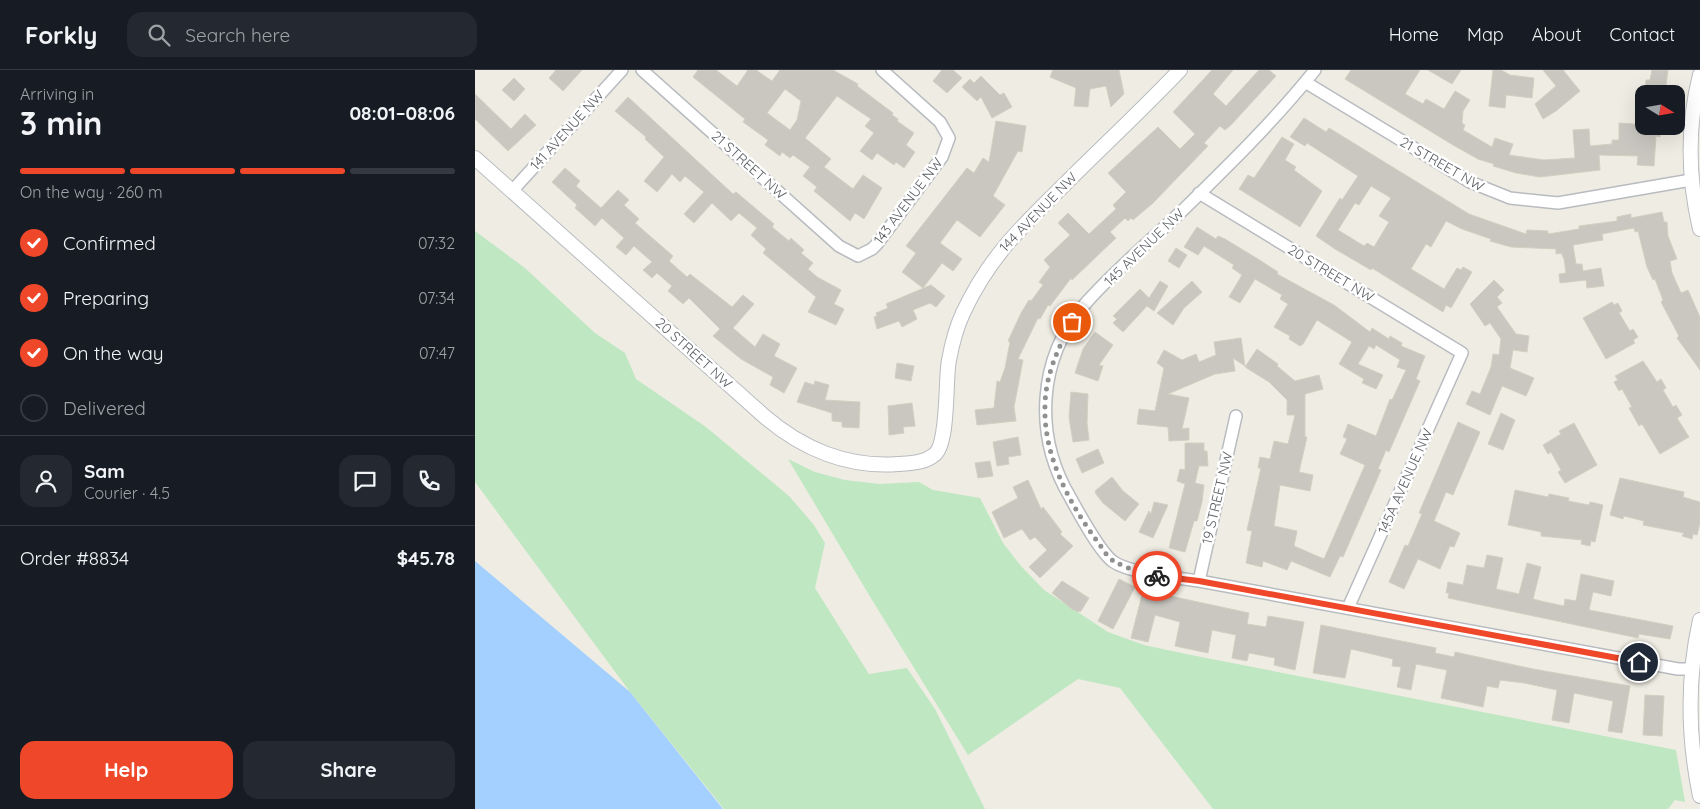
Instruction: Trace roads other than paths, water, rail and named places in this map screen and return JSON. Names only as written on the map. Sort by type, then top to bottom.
[{"type":"street","name":"141 AVENUE NW","points":[[513,191],[622,70]]},
{"type":"street","name":"21 STREET NW","points":[[642,70],[839,246],[858,256]]},
{"type":"street","name":"143 AVENUE NW","points":[[858,256],[872,250],[877,244],[942,157],[949,138],[940,122],[882,70]]},
{"type":"street","name":"144 AVENUE NW","points":[[942,444],[945,387],[954,337],[962,316],[985,271],[1012,236],[1180,70]]},
{"type":"street","name":"145 AVENUE NW","points":[[1199,581],[1154,575],[1112,561],[1084,521],[1060,480],[1051,458],[1045,420],[1047,385],[1053,362],[1072,322],[1096,293],[1246,147],[1315,70]]},
{"type":"street","points":[[1700,75],[1691,119],[1691,180],[1700,229]]},
{"type":"street","name":"21 STREET NW","points":[[1305,82],[1470,182],[1511,198],[1557,202],[1691,180]]},
{"type":"street","name":"20 STREET NW","points":[[475,158],[764,416],[792,438],[840,459],[886,465],[923,461],[937,453],[942,444]]},
{"type":"street","name":"20 STREET NW","points":[[1199,194],[1462,353]]},
{"type":"street","name":"145A AVENUE NW","points":[[1348,608],[1462,353]]},
{"type":"street","name":"19 STREET NW","points":[[1199,581],[1236,416]]},
{"type":"street","points":[[1199,581],[1678,669],[1692,669]]},
{"type":"street","points":[[1700,620],[1692,669],[1691,731],[1700,796]]},
{"type":"water","points":[[475,561],[630,692],[723,809],[475,809]]}]
